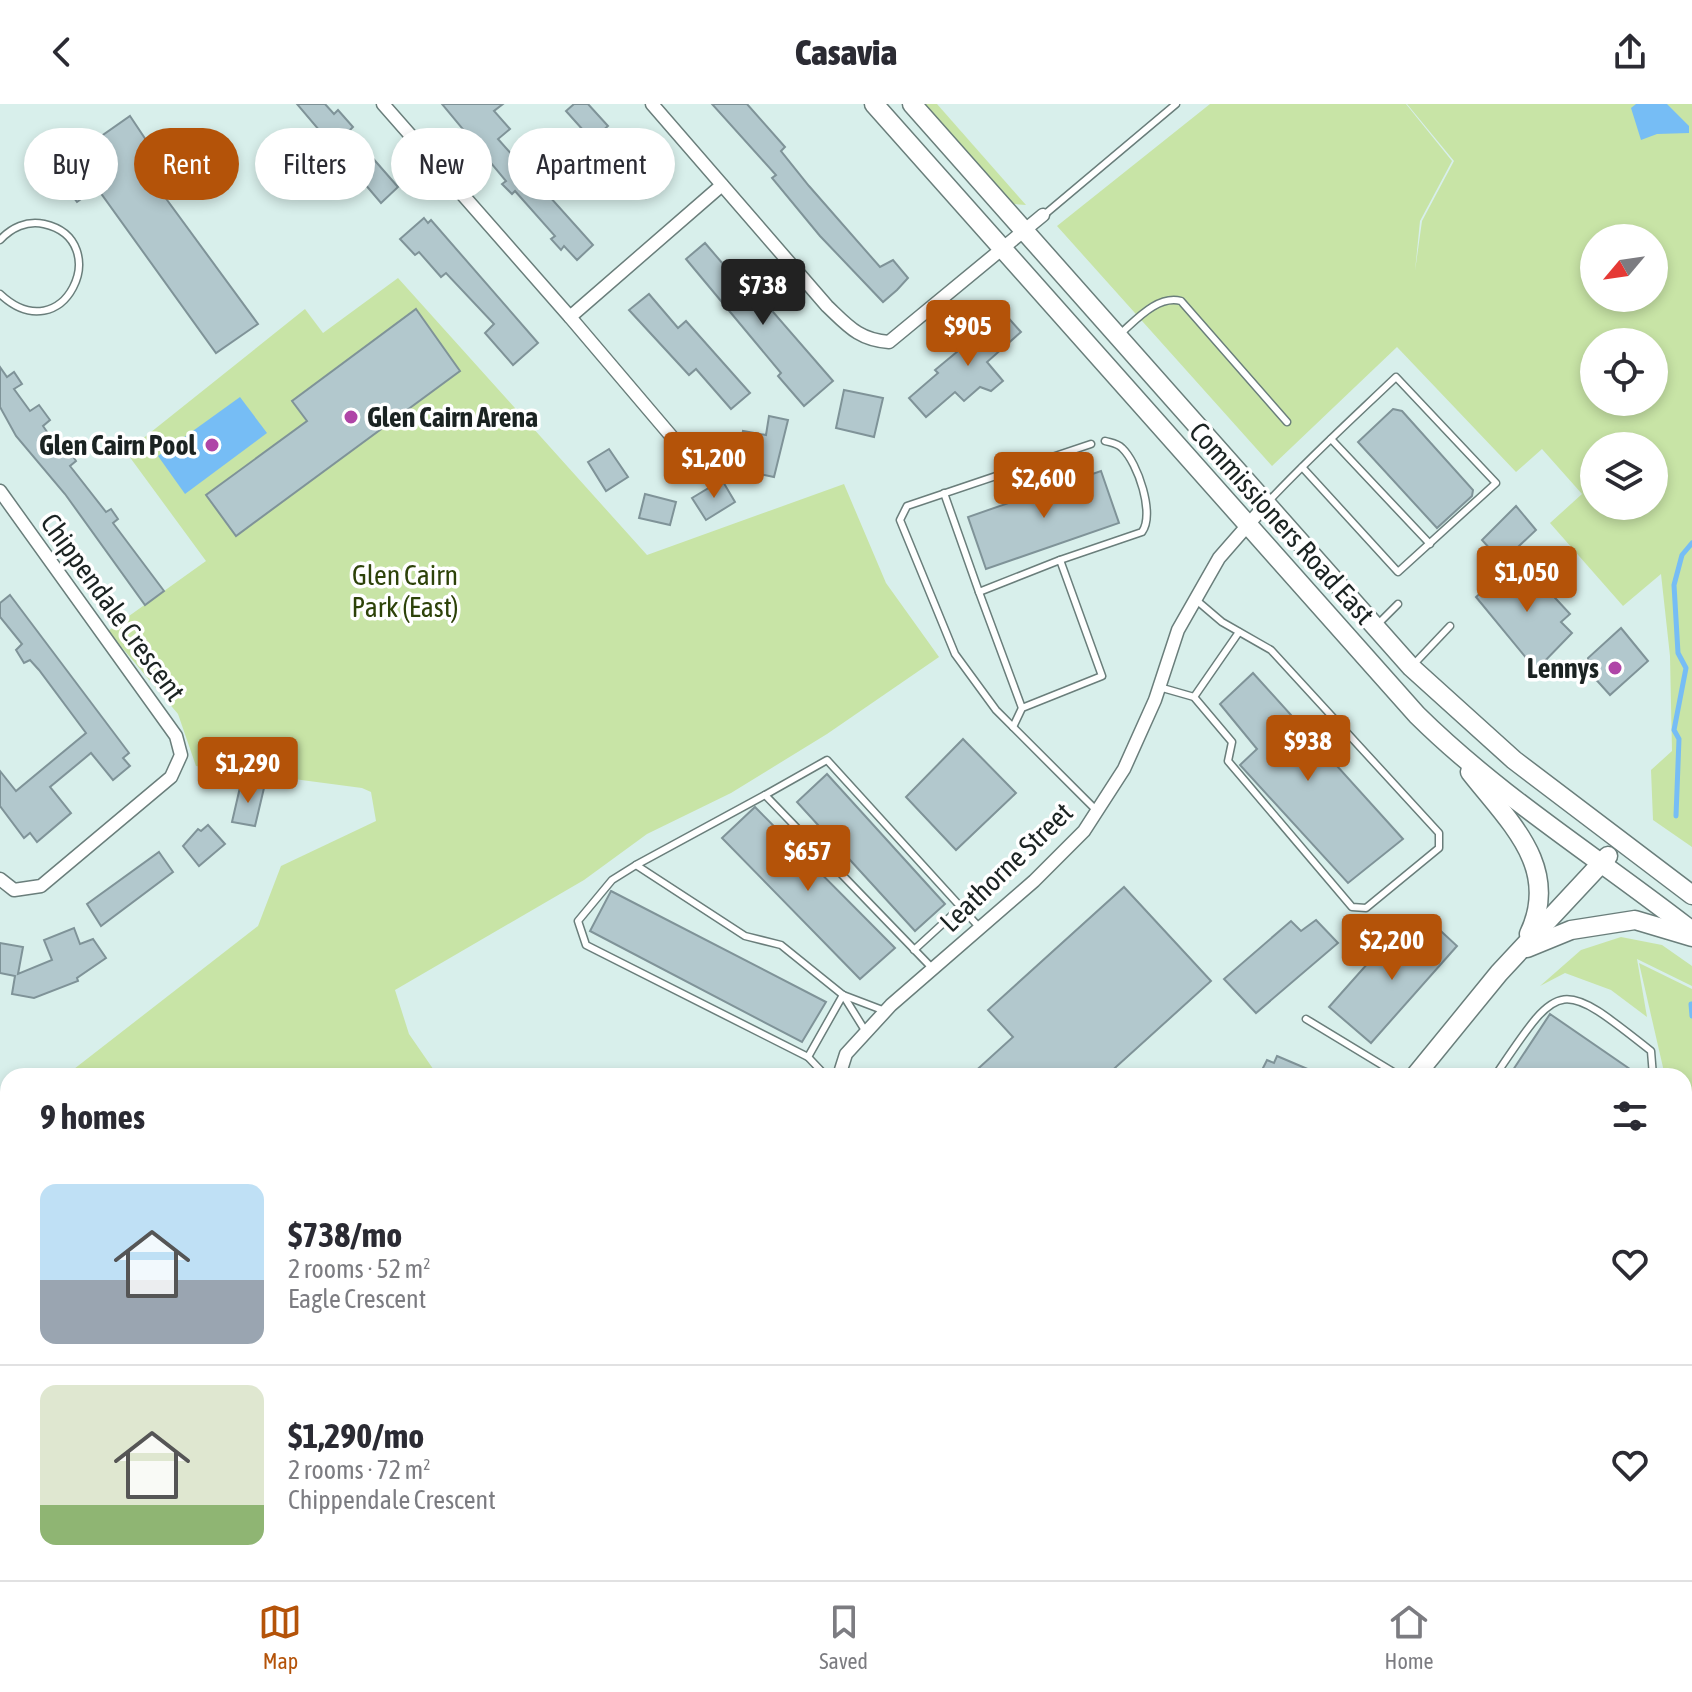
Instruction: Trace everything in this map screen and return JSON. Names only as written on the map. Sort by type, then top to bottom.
[{"type":"main road","name":"Commissioners Road East","points":[[874,104],[1245,524],[1450,747],[1692,934]]},
{"type":"main road","name":"Commissioners Road East","points":[[912,104],[1411,667],[1514,760],[1692,895]]},
{"type":"main road","points":[[1450,747],[1524,840],[1540,877],[1540,910],[1521,951]]},
{"type":"main road","points":[[1422,1068],[1499,973],[1619,841]]},
{"type":"main road","points":[[1521,951],[1571,930],[1635,920],[1692,934]]},
{"type":"street","points":[[383,104],[672,437]]},
{"type":"street","points":[[652,104],[827,306],[867,340],[889,342],[1043,215]]},
{"type":"street","points":[[570,317],[722,185]]},
{"type":"street","name":"Chippendale Crescent","points":[[0,491],[176,736],[181,755],[171,777],[41,886],[14,890],[0,879]]},
{"type":"street","name":"Leathorne Street","points":[[842,1068],[846,1054],[885,1011],[1044,871],[1084,831],[1124,769],[1159,687],[1178,630],[1195,599],[1219,558],[1245,524],[1267,503]]},
{"type":"lane","points":[[1043,215],[1176,104]]},
{"type":"lane","points":[[0,240],[22,224],[42,223],[68,237],[80,265],[73,290],[56,306],[28,310],[11,304],[0,294]]},
{"type":"lane","points":[[1118,336],[1158,304],[1170,298],[1181,301],[1287,422]]},
{"type":"lane","points":[[1267,503],[1302,467],[1396,377],[1496,483],[1398,572],[1302,467]]},
{"type":"lane","points":[[1331,439],[1430,544]]},
{"type":"lane","points":[[979,592],[1142,532],[1147,525],[1129,456],[1119,444],[1105,441]]},
{"type":"lane","points":[[1091,444],[907,506],[900,520],[955,654],[1013,727],[1097,811]]},
{"type":"lane","points":[[944,493],[1022,708]]},
{"type":"lane","points":[[1013,727],[1022,708],[1102,676],[1060,560]]},
{"type":"lane","points":[[1159,687],[1194,697],[1232,742],[1228,761],[1352,907],[1366,908],[1439,848],[1439,833],[1271,650],[1239,632],[1195,599]]},
{"type":"lane","points":[[1376,627],[1398,604]]},
{"type":"lane","points":[[1411,667],[1450,626]]},
{"type":"lane","points":[[1194,697],[1239,632]]},
{"type":"lane","points":[[818,1068],[808,1057],[586,945],[578,921],[612,880],[827,760],[980,928]]},
{"type":"lane","points":[[765,795],[933,969]]},
{"type":"lane","points":[[636,865],[745,936],[781,945],[843,995],[885,1011]]},
{"type":"lane","points":[[914,950],[961,907]]},
{"type":"lane","points":[[843,995],[866,1032]]},
{"type":"lane","points":[[808,1057],[843,995]]},
{"type":"lane","points":[[1500,1068],[1539,1011],[1560,997],[1578,999],[1651,1051],[1652,1068]]},
{"type":"lane","points":[[1306,1019],[1387,1068]]},
{"type":"green space","points":[[924,104],[937,104],[1026,205],[1014,204]]},
{"type":"green space","points":[[1210,104],[1406,104],[1452,161],[1420,221],[1415,271],[1422,221],[1454,161],[1407,104],[1692,104],[1692,847],[1653,820],[1651,770],[1672,751],[1670,656],[1661,574],[1623,606],[1550,523],[1580,496],[1580,520],[1668,520],[1668,432],[1580,432],[1580,492],[1542,449],[1516,472],[1397,347],[1272,466],[1057,226]]},
{"type":"green space","name":"Glen Cairn Park (East)","points":[[398,278],[647,555],[844,484],[886,583],[939,657],[827,734],[731,793],[647,834],[584,880],[395,990],[409,1034],[432,1068],[75,1068],[258,926],[281,866],[376,821],[371,792],[362,788],[196,766],[178,714],[108,631],[206,561],[126,452],[305,309],[323,333]]},
{"type":"green space","points":[[1621,937],[1662,945],[1692,966],[1692,986],[1637,959],[1647,1017],[1611,990],[1565,973],[1540,986],[1581,950]]},
{"type":"green space","points":[[1639,963],[1692,989],[1692,1068],[1663,1068]]},
{"type":"water","points":[[1636,104],[1667,104],[1689,126],[1689,133],[1657,134],[1641,140],[1631,108]]},
{"type":"water","name":"Glen Cairn Pool","points":[[240,397],[267,433],[185,494],[158,456]]},
{"type":"building","points":[[297,104],[325,104],[334,114],[338,110],[353,127],[352,128],[317,128]]},
{"type":"building","points":[[442,104],[503,104],[494,111],[509,128],[498,139],[508,150],[508,190],[502,184],[506,181],[492,164],[492,128],[462,128]]},
{"type":"building","points":[[574,104],[588,104],[608,126],[581,128],[566,111]]},
{"type":"building","points":[[712,104],[747,104],[785,147],[781,151],[809,186],[880,267],[893,260],[908,278],[897,290],[883,302],[820,236],[772,178],[776,175]]},
{"type":"building","points":[[130,116],[138,128],[134,128],[134,200],[167,200],[258,324],[216,353],[106,200],[118,200],[118,128],[113,128]]},
{"type":"building","points":[[375,161],[391,179],[391,194],[381,203],[375,196]]},
{"type":"building","points":[[523,200],[553,200],[593,245],[577,260],[564,246],[561,250],[551,239],[555,236]]},
{"type":"building","points":[[424,218],[428,223],[431,220],[538,343],[513,365],[485,333],[494,324],[446,273],[441,277],[419,252],[415,255],[400,239]]},
{"type":"building","points":[[705,243],[735,278],[740,274],[833,381],[804,406],[778,376],[781,373],[686,259]]},
{"type":"building","points":[[649,294],[678,328],[686,321],[750,393],[731,409],[696,369],[689,375],[629,310]]},
{"type":"building","name":"Glen Cairn Arena","points":[[416,309],[460,371],[236,536],[206,495],[307,421],[292,401]]},
{"type":"building","points":[[1004,313],[1021,332],[987,362],[1003,381],[991,391],[980,387],[964,401],[955,392],[926,417],[909,398],[938,373],[935,370]]},
{"type":"building","points":[[0,367],[7,377],[14,372],[22,384],[14,389],[30,411],[39,405],[50,420],[43,426],[61,452],[67,447],[76,461],[70,466],[106,512],[111,509],[118,519],[113,523],[164,591],[145,605],[65,494],[16,436],[0,407]]},
{"type":"building","points":[[844,390],[883,398],[874,437],[836,428]]},
{"type":"building","points":[[1393,409],[1402,411],[1473,490],[1472,496],[1437,528],[1358,442]]},
{"type":"building","points":[[769,416],[788,420],[774,477],[735,469],[743,431],[766,435]]},
{"type":"building","points":[[609,449],[628,477],[606,491],[588,462]]},
{"type":"building","points":[[1101,471],[1119,523],[986,569],[968,517]]},
{"type":"building","points":[[722,480],[735,502],[706,520],[692,498]]},
{"type":"building","points":[[645,494],[676,502],[670,525],[639,518]]},
{"type":"building","points":[[1516,506],[1536,530],[1502,562],[1482,540]]},
{"type":"building","points":[[1511,565],[1523,579],[1531,572],[1570,614],[1561,622],[1572,633],[1541,665],[1532,665],[1476,597]]},
{"type":"building","points":[[10,595],[129,753],[123,758],[130,766],[113,780],[91,753],[50,787],[71,813],[37,842],[30,833],[24,838],[0,806],[0,771],[16,791],[86,733],[39,670],[30,660],[24,663],[16,650],[22,644],[0,617],[0,603]]},
{"type":"building","name":"Lennys","points":[[1621,628],[1648,661],[1610,695],[1591,674],[1588,658]]},
{"type":"building","points":[[1253,673],[1403,839],[1348,883],[1240,765],[1257,749],[1220,704]]},
{"type":"building","points":[[963,739],[1016,793],[956,850],[906,797]]},
{"type":"building","points":[[827,774],[945,904],[915,931],[797,802]]},
{"type":"building","points":[[241,783],[264,788],[255,826],[232,822]]},
{"type":"building","points":[[755,807],[895,948],[860,979],[722,838]]},
{"type":"building","points":[[208,825],[225,844],[199,866],[183,846],[198,829],[201,831]]},
{"type":"building","points":[[159,852],[173,872],[101,926],[87,904]]},
{"type":"building","points":[[1124,887],[1211,981],[1115,1068],[979,1068],[1013,1037],[988,1010]]},
{"type":"building","points":[[611,891],[826,1002],[802,1042],[590,931]]},
{"type":"building","points":[[1316,920],[1338,943],[1256,1013],[1224,979],[1291,921],[1301,931]]},
{"type":"building","points":[[1429,920],[1457,946],[1371,1043],[1329,1007],[1384,945],[1398,955]]},
{"type":"building","points":[[74,928],[80,944],[93,939],[106,958],[77,978],[78,981],[34,998],[12,994],[15,976],[0,973],[0,943],[23,947],[18,974],[52,960],[44,940]]},
{"type":"building","points":[[1550,1014],[1628,1068],[1514,1068]]},
{"type":"building","points":[[1277,1056],[1305,1068],[1263,1068],[1267,1060],[1274,1063]]},
{"type":"waterway","points":[[1676,816],[1679,739],[1674,730],[1686,668],[1678,653],[1674,585],[1682,555],[1692,543]]},
{"type":"waterway","points":[[1691,1004],[1692,1016]]},
{"type":"place","name":"Glen Cairn Arena","points":[[351,417]]},
{"type":"place","name":"Glen Cairn Pool","points":[[212,445]]},
{"type":"place","name":"Lennys","points":[[1615,668]]}]
